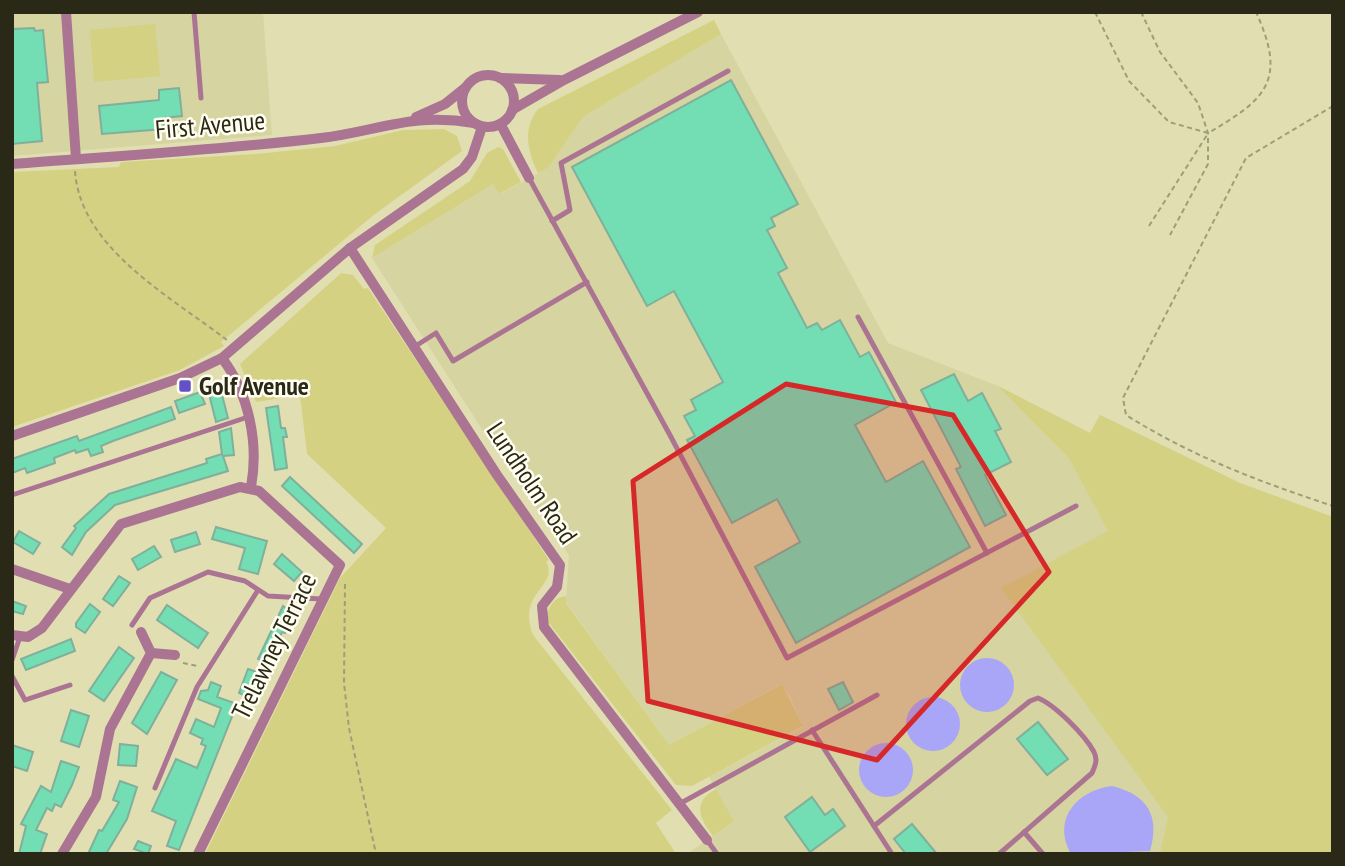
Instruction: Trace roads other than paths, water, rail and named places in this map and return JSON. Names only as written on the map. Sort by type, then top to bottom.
[{"type":"street","points":[[66,12],[75,159]]},
{"type":"street","points":[[500,125],[512,110],[564,80],[698,12]]},
{"type":"street","points":[[500,125],[478,125],[462,108],[467,86],[481,76],[564,80]]},
{"type":"street","points":[[500,78],[513,93],[512,110]]},
{"type":"street","name":"First Avenue","points":[[12,164],[324,138],[410,119],[445,104],[467,86]]},
{"type":"street","name":"First Avenue","points":[[410,119],[445,118],[478,125]]},
{"type":"street","points":[[12,436],[180,378],[222,358],[350,248],[463,170],[472,158],[478,125]]},
{"type":"street","points":[[500,125],[529,178]]},
{"type":"street","name":"Lundholm Road","points":[[350,248],[497,475],[560,565],[557,587],[542,606],[540,619],[544,627],[707,840]]},
{"type":"street","points":[[16,636],[28,637],[41,628],[121,524],[240,487],[251,487],[254,471],[249,417],[240,383],[222,358]]},
{"type":"street","name":"Trelawney Terrace","points":[[198,854],[340,565],[260,491],[251,487]]},
{"type":"street","points":[[12,569],[70,589]]},
{"type":"street","points":[[136,629],[151,653]]},
{"type":"street","points":[[151,653],[175,655]]},
{"type":"street","points":[[62,854],[96,797],[110,729],[151,653]]},
{"type":"lane","points":[[194,12],[201,98]]},
{"type":"lane","points":[[552,220],[570,210],[561,163],[728,71]]},
{"type":"lane","points":[[529,178],[787,658],[1076,506]]},
{"type":"lane","points":[[414,347],[436,333],[453,361],[587,282]]},
{"type":"lane","points":[[858,317],[987,553]]},
{"type":"lane","points":[[12,495],[233,420],[249,417]]},
{"type":"lane","points":[[136,629],[149,598],[208,572],[245,581],[268,596],[321,599]]},
{"type":"lane","points":[[155,788],[209,667],[258,590]]},
{"type":"lane","points":[[12,660],[16,636]]},
{"type":"lane","points":[[12,676],[25,700],[70,685]]},
{"type":"lane","points":[[681,803],[877,695]]},
{"type":"lane","points":[[874,826],[1030,701],[1038,698],[1052,704],[1095,753],[1097,764],[1092,773],[999,854]]},
{"type":"lane","points":[[812,730],[892,854]]},
{"type":"lane","points":[[1024,832],[1043,854]]},
{"type":"lane","points":[[707,840],[717,854]]},
{"type":"place","name":"Golf Avenue","points":[[185,386]]}]
